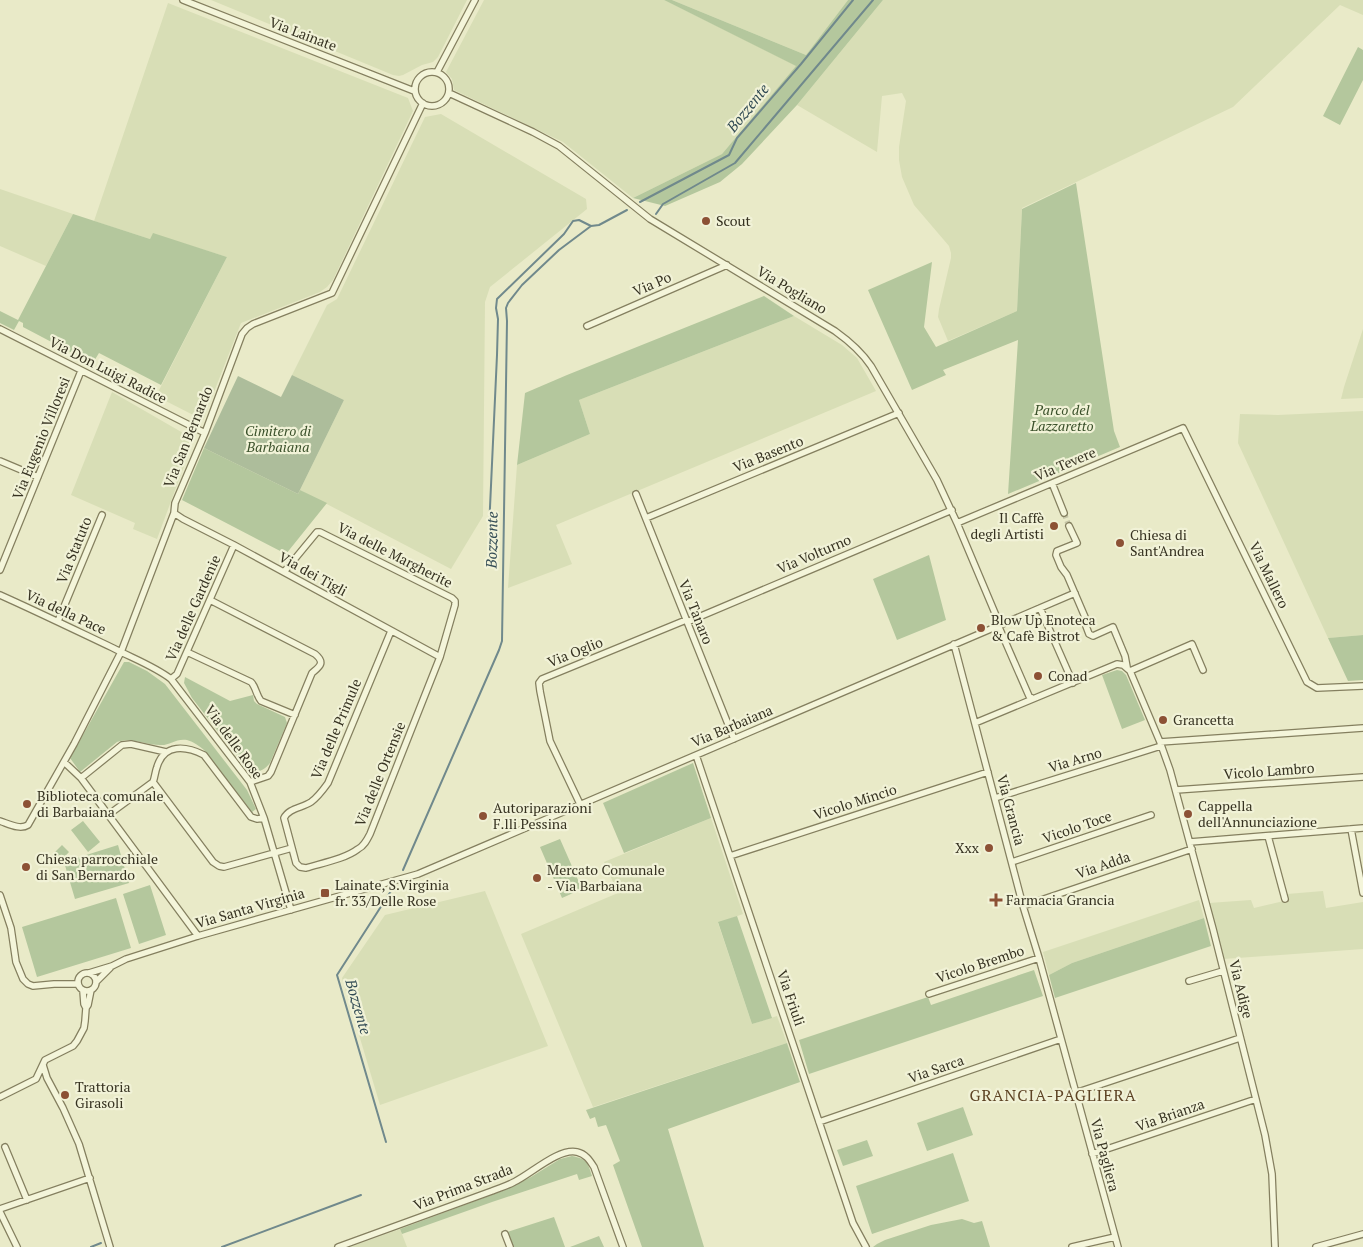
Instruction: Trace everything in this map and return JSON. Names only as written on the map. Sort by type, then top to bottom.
[{"type":"street","name":"Via Lainate","points":[[183,0],[414,91]]},
{"type":"street","points":[[437,72],[475,0]]},
{"type":"street","points":[[437,72],[447,80],[449,93],[440,104],[427,106],[416,97],[414,91],[415,84],[423,73],[437,72]]},
{"type":"street","name":"Via Pogliano","points":[[449,93],[559,146],[650,219],[848,340],[865,358],[937,480],[952,510],[1029,696],[1032,698]]},
{"type":"street","name":"Via San Bernardo","points":[[0,821],[21,827],[28,825],[64,762],[121,652],[174,513],[175,502],[205,433],[242,334],[253,324],[332,293],[423,104]]},
{"type":"street","name":"Via Po","points":[[587,326],[727,265]]},
{"type":"street","name":"Via Don Luigi Radice","points":[[0,329],[205,433]]},
{"type":"street","name":"Via Eugenio Villoresi","points":[[0,570],[81,371]]},
{"type":"street","name":"Via Basento","points":[[646,518],[899,413]]},
{"type":"street","name":"Via Tevere","points":[[957,524],[1183,428]]},
{"type":"street","name":"Via Mallero","points":[[1183,428],[1308,682],[1317,688],[1363,686]]},
{"type":"street","points":[[0,461],[38,477]]},
{"type":"street","points":[[1052,483],[1064,513]]},
{"type":"street","name":"Via Tanaro","points":[[636,494],[734,739]]},
{"type":"street","name":"Via Volturno","points":[[686,621],[952,510]]},
{"type":"street","name":"Via dei Tigli","points":[[174,513],[440,657]]},
{"type":"street","name":"Via Statuto","points":[[58,621],[102,515]]},
{"type":"street","points":[[1069,526],[1077,543],[1058,550],[1056,554],[1075,593]]},
{"type":"street","name":"Via delle Margherite","points":[[284,572],[317,532],[320,532],[452,598],[455,605],[440,657]]},
{"type":"street","name":"Via delle Gardenie","points":[[171,679],[177,674],[234,545]]},
{"type":"street","name":"Via Barbaiana","points":[[398,880],[418,874],[1075,593]]},
{"type":"street","name":"Via Adige","points":[[1075,593],[1085,617],[1089,634],[1093,636],[1113,627],[1126,656],[1128,669],[1160,744],[1176,790],[1265,1135],[1271,1167],[1275,1247]]},
{"type":"street","name":"Via della Pace","points":[[0,595],[121,652]]},
{"type":"street","points":[[210,600],[315,654],[319,658],[319,668],[312,674],[271,772],[264,778],[250,782]]},
{"type":"street","points":[[1040,608],[1073,683]]},
{"type":"street","name":"Via Oglio","points":[[580,804],[550,741],[539,682],[542,679],[686,621]]},
{"type":"street","name":"Via delle Primule","points":[[292,848],[284,818],[290,811],[313,801],[328,783],[391,631]]},
{"type":"street","name":"Via Grancia","points":[[954,644],[1045,982]]},
{"type":"street","points":[[975,723],[1117,664],[1123,665],[1128,669],[1192,644],[1203,670]]},
{"type":"street","name":"Via delle Rose","points":[[121,652],[164,673],[171,679],[250,782],[264,818],[290,910]]},
{"type":"street","points":[[187,652],[251,682],[261,701],[294,715]]},
{"type":"street","name":"Via delle Ortensie","points":[[292,848],[296,863],[300,867],[306,868],[350,854],[360,849],[365,843],[374,825],[440,657]]},
{"type":"street","points":[[1160,744],[1363,728]]},
{"type":"street","points":[[81,778],[122,745],[131,744],[166,752]]},
{"type":"street","name":"Via Arno","points":[[996,798],[1160,744]]},
{"type":"street","points":[[108,815],[153,782],[157,766],[166,752],[175,748],[184,748],[204,755],[251,817],[264,818]]},
{"type":"street","name":"Via Friuli","points":[[696,755],[853,1223],[866,1247]]},
{"type":"street","points":[[64,762],[81,778],[198,936]]},
{"type":"street","name":"Vicolo Mincio","points":[[730,856],[988,772]]},
{"type":"street","name":"Vicolo Lambro","points":[[1176,790],[1363,777]]},
{"type":"street","points":[[153,782],[213,862],[219,866],[224,867],[292,848]]},
{"type":"street","name":"Vicolo Toce","points":[[1012,862],[1151,815]]},
{"type":"street","points":[[1190,842],[1363,828]]},
{"type":"street","points":[[1351,829],[1363,893]]},
{"type":"street","points":[[1268,836],[1285,899]]},
{"type":"street","name":"Via Adda","points":[[1023,906],[1192,849]]},
{"type":"street","name":"Via Santa Virginia","points":[[89,973],[198,936],[398,880]]},
{"type":"street","points":[[0,895],[11,928],[18,968],[25,982],[38,987],[54,984],[78,984]]},
{"type":"street","name":"Vicolo Brembo","points":[[929,994],[1039,958]]},
{"type":"street","name":"Via Santa Virginia","points":[[96,982],[112,966]]},
{"type":"street","points":[[1190,981],[1223,971]]},
{"type":"street","points":[[36,1078],[45,1060],[73,1046],[78,1041],[84,1028],[86,1008],[91,990],[96,982],[94,976],[89,973],[80,975],[77,980],[83,991],[86,1008]]},
{"type":"street","name":"Via Pagliera","points":[[1045,982],[1118,1247]]},
{"type":"street","points":[[83,991],[91,990]]},
{"type":"street","points":[[1075,1093],[1240,1038]]},
{"type":"street","name":"Via Sarca","points":[[819,1122],[1061,1040]]},
{"type":"street","points":[[43,1065],[47,1078],[80,1144],[110,1247]]},
{"type":"street","points":[[0,1097],[36,1078],[47,1078]]},
{"type":"street","name":"Via Brianza","points":[[1092,1154],[1256,1099]]},
{"type":"street","points":[[5,1147],[27,1200]]},
{"type":"street","name":"Via Prima Strada","points":[[338,1247],[515,1182],[562,1154],[578,1152],[589,1159],[594,1167],[623,1247]]},
{"type":"street","points":[[17,1247],[0,1211],[90,1178]]},
{"type":"street","points":[[505,1234],[510,1247]]},
{"type":"street","points":[[1316,1247],[1326,1246],[1363,1234]]},
{"type":"street","points":[[1072,1247],[1115,1236]]},
{"type":"green space","points":[[211,0],[467,0],[438,57],[433,62],[399,76]]},
{"type":"green space","points":[[484,0],[664,0],[797,66],[722,154],[633,198],[563,142],[454,90],[452,79],[446,72]]},
{"type":"green space","points":[[664,0],[672,0],[806,55],[848,0],[883,0],[797,105],[742,164],[720,182],[665,206],[633,198],[722,154],[796,66]]},
{"type":"green space","points":[[672,0],[848,0],[806,55]]},
{"type":"green space","points":[[883,0],[1363,0],[1363,15],[1340,5],[1233,107],[1022,208],[1017,311],[948,341],[938,317],[951,253],[949,246],[914,205],[902,177],[899,147],[906,101],[902,93],[882,96],[877,152],[797,105]]},
{"type":"green space","points":[[168,3],[408,98],[413,111],[333,280],[320,292],[241,323],[203,420],[156,396],[227,257],[153,234],[150,239],[94,221]]},
{"type":"green space","points":[[1358,47],[1363,50],[1363,80],[1340,125],[1323,116]]},
{"type":"green space","points":[[441,114],[586,199],[587,209],[490,287],[485,302],[483,516],[451,569],[300,490],[344,400],[292,375],[327,305],[337,299],[425,117]]},
{"type":"green space","name":"Parco del Lazzaretto","points":[[1076,183],[1114,431],[1120,447],[1008,494],[1018,340],[943,370],[946,375],[912,390],[868,290],[932,262],[924,327],[936,347],[1017,311],[1022,209]]},
{"type":"green space","points":[[0,189],[73,214],[46,266],[0,246]]},
{"type":"green space","points":[[73,214],[150,239],[153,233],[227,257],[161,385],[99,353],[91,366],[79,359],[80,357],[23,327],[23,323],[19,321],[14,330],[0,323],[0,311],[18,320]]},
{"type":"green space","points":[[764,296],[794,316],[579,400],[590,434],[517,465],[525,393]]},
{"type":"green space","points":[[794,316],[842,345],[857,358],[876,391],[556,525],[572,564],[508,588],[517,465],[590,434],[579,400]]},
{"type":"green space","points":[[1363,329],[1363,398],[1341,399],[1344,387]]},
{"type":"green space","name":"Cimitero di Barbaiana","points":[[292,375],[344,400],[298,494],[204,448],[238,376],[281,397]]},
{"type":"green space","points":[[112,392],[190,437],[193,442],[157,539],[133,529],[135,523],[71,495]]},
{"type":"green space","points":[[1363,411],[1363,635],[1328,638],[1238,443],[1240,414],[1278,415]]},
{"type":"green space","points":[[204,448],[298,494],[300,490],[327,503],[286,554],[182,500]]},
{"type":"green space","points":[[929,555],[946,620],[897,640],[873,579]]},
{"type":"green space","points":[[1363,635],[1363,680],[1348,681],[1328,638]]},
{"type":"green space","points":[[124,662],[129,662],[147,671],[165,684],[247,790],[256,809],[252,812],[204,750],[187,740],[179,740],[163,745],[128,740],[117,742],[80,772],[70,758]]},
{"type":"green space","points":[[1117,670],[1122,671],[1126,675],[1145,720],[1122,729],[1102,675]]},
{"type":"green space","points":[[185,677],[230,701],[253,695],[254,701],[257,704],[285,717],[287,723],[270,763],[266,767],[251,774],[192,698],[184,683]]},
{"type":"green space","points":[[693,763],[711,818],[624,853],[603,803]]},
{"type":"green space","points":[[711,818],[743,914],[718,923],[752,1024],[777,1016],[787,1043],[593,1107],[521,934],[618,893],[604,862]]},
{"type":"green space","points":[[83,821],[100,842],[88,852],[71,830]]},
{"type":"green space","points":[[560,839],[582,889],[562,898],[540,847]]},
{"type":"green space","points":[[62,845],[69,852],[56,866],[48,859]]},
{"type":"green space","points":[[118,845],[129,883],[75,899],[64,862]]},
{"type":"green space","points":[[150,885],[166,935],[139,944],[123,894]]},
{"type":"green space","points":[[485,891],[548,1046],[380,1105],[342,978],[385,915]]},
{"type":"green space","points":[[1323,891],[1326,908],[1363,902],[1363,949],[1223,959],[1209,903],[1251,900],[1254,908],[1288,900],[1287,894]]},
{"type":"green space","points":[[116,898],[131,948],[37,977],[22,927]]},
{"type":"green space","points":[[1199,900],[1204,918],[1072,963],[1049,975],[1043,952]]},
{"type":"green space","points":[[737,916],[772,1018],[752,1024],[718,922]]},
{"type":"green space","points":[[1204,918],[1211,946],[1055,998],[1049,975],[1072,963]]},
{"type":"green space","points":[[1034,970],[1043,996],[809,1074],[799,1040],[928,997],[931,1005]]},
{"type":"green space","points":[[787,1043],[800,1082],[668,1129],[704,1247],[642,1247],[613,1165],[620,1161],[606,1125],[598,1127],[595,1117],[590,1119],[586,1110]]},
{"type":"green space","points":[[963,1107],[973,1135],[927,1151],[917,1123]]},
{"type":"green space","points":[[867,1140],[873,1156],[843,1166],[837,1150]]},
{"type":"green space","points":[[953,1153],[969,1201],[872,1234],[856,1186]]},
{"type":"green space","points":[[572,1156],[586,1162],[592,1176],[579,1180],[577,1174],[402,1234],[400,1229],[505,1190],[560,1159]]},
{"type":"green space","points":[[554,1217],[565,1247],[513,1247],[507,1232]]},
{"type":"green space","points":[[962,1219],[974,1223],[982,1221],[990,1247],[873,1247],[885,1240],[931,1225]]},
{"type":"green space","points":[[400,1229],[407,1247],[350,1247]]},
{"type":"green space","points":[[599,1236],[604,1247],[570,1247]]},
{"type":"waterway","name":"Bozzente","points":[[640,202],[729,155],[737,138],[853,0]]},
{"type":"waterway","points":[[656,214],[663,204],[735,163],[873,0]]},
{"type":"waterway","name":"Bozzente","points":[[403,870],[502,641],[506,308],[522,285],[559,250],[591,226],[599,225],[627,210]]},
{"type":"waterway","name":"Bozzente","points":[[489,529],[497,355],[497,299],[564,234],[573,221],[579,220],[591,226]]},
{"type":"waterway","name":"Bozzente","points":[[386,1142],[337,975],[391,891]]},
{"type":"waterway","name":"Bozzente","points":[[222,1247],[361,1195]]},
{"type":"waterway","name":"Bozzente","points":[[91,1247],[101,1243]]},
{"type":"tunnel","points":[[1064,513],[1069,526]]},
{"type":"place","name":"Scout","points":[[706,221]]},
{"type":"place","name":"Il Caffè degli Artisti","points":[[1054,526]]},
{"type":"place","name":"Chiesa di Sant'Andrea","points":[[1120,543]]},
{"type":"place","name":"Blow Up Enoteca & Cafè Bistrot","points":[[981,628]]},
{"type":"place","name":"Conad","points":[[1038,676]]},
{"type":"place","name":"Grancetta","points":[[1163,720]]},
{"type":"place","name":"Biblioteca comunale di Barbaiana","points":[[27,804]]},
{"type":"place","name":"Cappella dell'Annunciazione","points":[[1188,814]]},
{"type":"place","name":"Autoriparazioni F.lli Pessina","points":[[483,816]]},
{"type":"place","name":"Xxx","points":[[989,848]]},
{"type":"place","name":"Chiesa parrocchiale di San Bernardo","points":[[26,867]]},
{"type":"place","name":"Mercato Comunale - Via Barbaiana","points":[[537,878]]},
{"type":"place","name":"Lainate, S.Virginia fr. 33/Delle Rose","points":[[325,893]]},
{"type":"place","name":"Farmacia Grancia","points":[[996,900]]},
{"type":"place","name":"Trattoria Girasoli","points":[[65,1095]]},
{"type":"district","name":"GRANCIA-PAGLIERA","points":[[1053,1095]]}]
